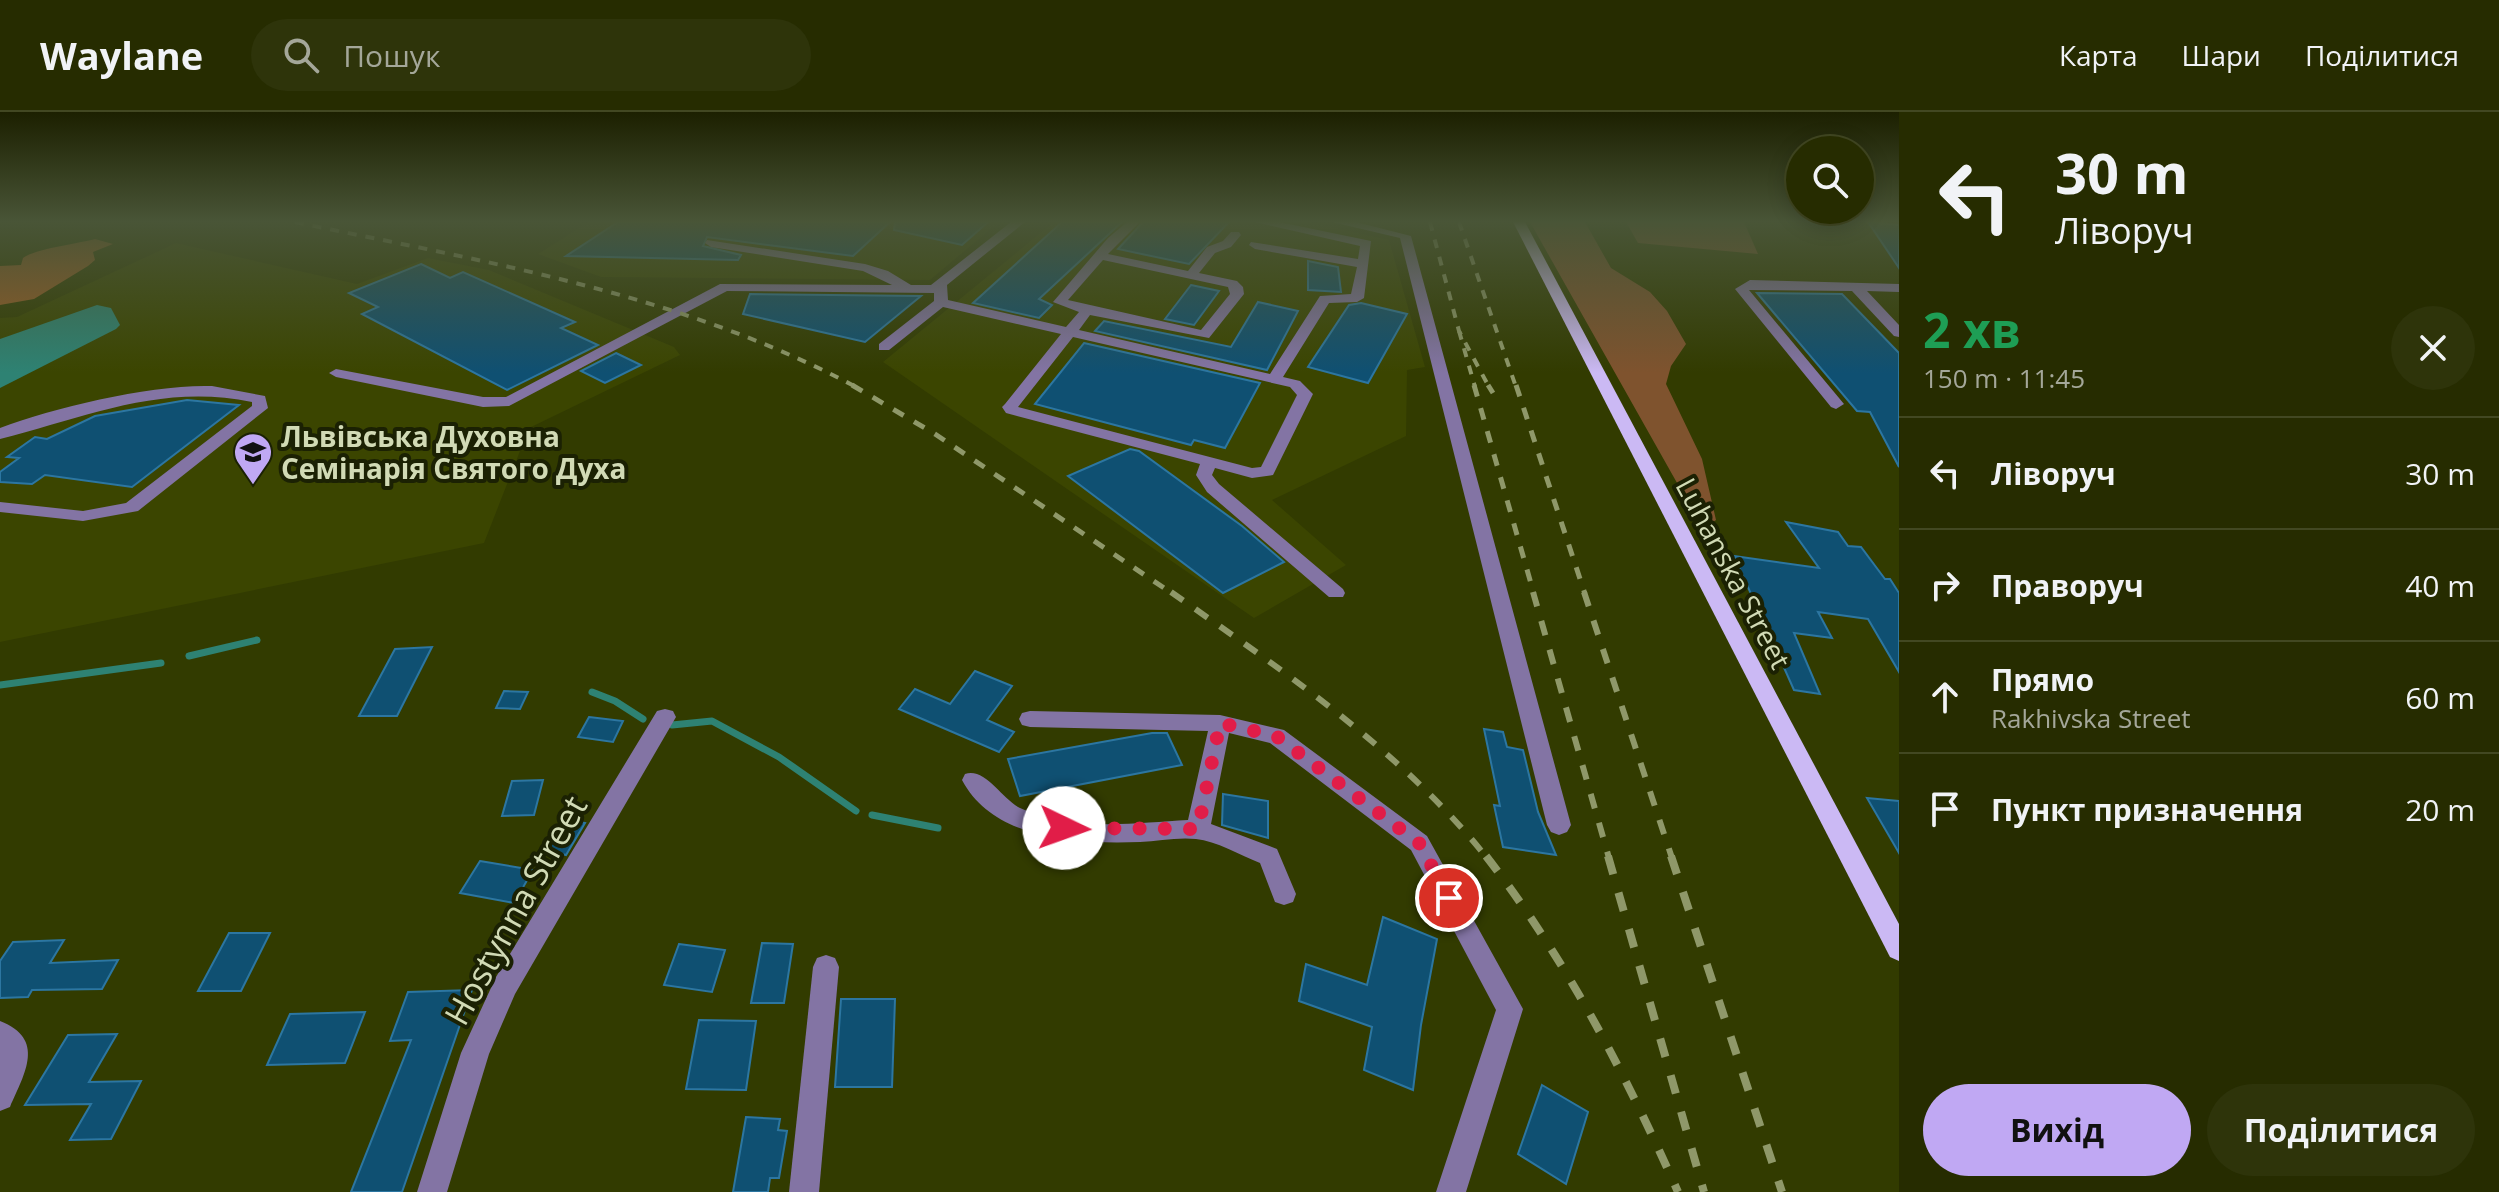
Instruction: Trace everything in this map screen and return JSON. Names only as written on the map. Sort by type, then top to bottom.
[{"type":"main road","name":"Luhanska Street","points":[[1545,272],[1899,949]]},
{"type":"street","points":[[879,272],[910,290]]},
{"type":"street","points":[[336,373],[502,403],[571,371],[725,287],[910,290],[941,286],[958,272]]},
{"type":"street","points":[[1087,272],[1060,302],[1204,335],[1237,294],[1237,287],[1179,272]]},
{"type":"street","points":[[1274,379],[1325,299],[1357,298],[1362,272]]},
{"type":"street","points":[[1415,272],[1559,825]]},
{"type":"street","points":[[1836,404],[1741,289],[1750,284],[1899,288]]},
{"type":"street","points":[[941,286],[941,302]]},
{"type":"street","points":[[1856,287],[1899,333]]},
{"type":"street","points":[[941,302],[1070,332],[1274,379],[1295,384],[1305,394],[1267,471],[1252,473],[1011,410],[1010,407],[1070,332],[1087,310]]},
{"type":"street","points":[[884,347],[941,302]]},
{"type":"street","points":[[0,434],[56,417],[183,391],[208,390],[260,399],[260,408],[132,507],[109,516],[82,518],[0,507]]},
{"type":"street","points":[[1209,462],[1204,475],[1213,488],[1336,593]]},
{"type":"street","name":"Hostynna Street","points":[[432,1192],[475,1053],[505,986],[665,717]]},
{"type":"street","points":[[1030,719],[1220,723],[1276,736],[1419,843],[1510,1009],[1451,1192]]},
{"type":"street","points":[[1198,829],[1220,723]]},
{"type":"street","points":[[973,780],[991,801],[1013,816],[1035,823],[1095,830],[1198,829],[1269,856],[1284,894]]},
{"type":"street","points":[[804,1192],[826,967]]},
{"type":"street","points":[[0,1034],[15,1047],[13,1068],[0,1097]]},
{"type":"shaded area","points":[[0,272],[78,272],[34,299],[0,305]]},
{"type":"shaded area","name":"Львівська Духовна Семінарія Святого Духа","points":[[113,272],[306,272],[357,284],[389,272],[495,272],[674,347],[680,355],[529,428],[484,543],[0,642],[0,318],[17,317]]},
{"type":"shaded area","points":[[588,272],[939,272],[930,280],[601,277]]},
{"type":"shaded area","points":[[992,272],[1398,272],[1425,367],[1407,370],[1406,436],[1272,500],[1346,565],[1254,618],[883,362]]},
{"type":"shaded area","points":[[1558,272],[1618,272],[1650,292],[1667,311],[1686,344],[1671,366],[1666,384],[1702,459],[1716,520],[1703,529]]},
{"type":"water","points":[[97,305],[111,308],[120,325],[116,329],[0,388],[0,339]]},
{"type":"building","points":[[400,272],[438,272],[450,278],[464,272],[575,322],[561,328],[598,345],[507,390],[362,314],[378,307],[349,293]]},
{"type":"building","points":[[1007,272],[1068,272],[1039,299],[1052,305],[1039,318],[973,303]]},
{"type":"building","points":[[1308,272],[1339,272],[1341,292],[1308,290]]},
{"type":"building","points":[[1191,285],[1219,291],[1194,325],[1165,319]]},
{"type":"building","points":[[1757,293],[1842,294],[1899,353],[1899,467],[1870,412],[1857,411]]},
{"type":"building","points":[[750,294],[921,296],[865,342],[743,314]]},
{"type":"building","points":[[1258,302],[1298,311],[1267,370],[1095,331],[1104,321],[1231,347]]},
{"type":"building","points":[[1361,303],[1407,314],[1368,383],[1308,367],[1349,305]]},
{"type":"building","points":[[1084,343],[1260,383],[1225,448],[1194,440],[1191,445],[1035,404]]},
{"type":"building","points":[[616,353],[641,365],[605,383],[581,371]]},
{"type":"building","points":[[187,400],[239,405],[132,487],[45,475],[32,484],[0,482],[0,472],[19,458],[7,457],[35,437],[47,439],[95,416]]},
{"type":"building","points":[[1130,449],[1139,451],[1242,526],[1284,562],[1223,593],[1068,476]]},
{"type":"building","points":[[1786,522],[1838,532],[1848,546],[1861,547],[1885,579],[1890,579],[1899,593],[1899,672],[1868,619],[1818,612],[1832,638],[1794,633],[1820,694],[1794,690],[1734,556],[1819,568]]},
{"type":"building","points":[[432,647],[397,716],[359,716],[395,649]]},
{"type":"building","points":[[975,671],[1012,686],[987,720],[1014,732],[999,752],[899,709],[915,689],[950,704]]},
{"type":"building","points":[[504,691],[528,692],[520,709],[496,708]]},
{"type":"building","points":[[589,717],[623,721],[613,742],[578,737]]},
{"type":"building","points":[[1484,729],[1503,732],[1507,747],[1523,750],[1538,812],[1556,855],[1503,847],[1494,805],[1500,806]]},
{"type":"building","points":[[1152,733],[1167,733],[1182,765],[1020,796],[1008,759]]},
{"type":"building","points":[[543,780],[534,815],[502,816],[512,781]]},
{"type":"building","points":[[1223,794],[1268,801],[1268,838],[1222,825]]},
{"type":"building","points":[[1867,798],[1899,801],[1899,853]]},
{"type":"building","points":[[563,819],[585,823],[566,855],[544,850]]},
{"type":"building","points":[[480,861],[533,870],[514,903],[460,893]]},
{"type":"building","points":[[1383,917],[1437,939],[1413,1090],[1364,1070],[1372,1027],[1299,1001],[1306,964],[1367,985]]},
{"type":"building","points":[[229,933],[270,933],[241,991],[198,991]]},
{"type":"building","points":[[64,940],[50,963],[118,960],[102,989],[32,990],[28,997],[0,998],[0,961],[13,942]]},
{"type":"building","points":[[762,943],[793,944],[784,1003],[751,1003]]},
{"type":"building","points":[[679,944],[725,950],[712,992],[664,985]]},
{"type":"building","points":[[472,990],[402,1192],[351,1192],[411,1040],[390,1041],[408,992]]},
{"type":"building","points":[[841,999],[895,999],[892,1087],[835,1087]]},
{"type":"building","points":[[365,1012],[345,1063],[267,1065],[290,1014]]},
{"type":"building","points":[[699,1020],[756,1021],[746,1090],[686,1089]]},
{"type":"building","points":[[117,1034],[89,1082],[141,1081],[111,1139],[70,1140],[91,1104],[25,1105],[68,1035]]},
{"type":"building","points":[[1542,1085],[1588,1112],[1566,1184],[1518,1154]]},
{"type":"building","points":[[746,1117],[780,1119],[778,1130],[787,1131],[779,1178],[770,1178],[768,1192],[733,1192]]},
{"type":"waterway","points":[[189,656],[257,640]]},
{"type":"waterway","points":[[0,685],[161,663]]},
{"type":"waterway","points":[[592,692],[615,701],[643,719]]},
{"type":"waterway","points":[[672,725],[712,721],[779,757],[856,811]]},
{"type":"waterway","points":[[872,815],[938,828]]},
{"type":"railway","points":[[532,272],[652,304],[722,328],[790,355],[853,385]]},
{"type":"railway","points":[[1443,272],[1459,331]]},
{"type":"railway","points":[[1476,272],[1516,387]]},
{"type":"railway","points":[[1459,331],[1489,387]]},
{"type":"railway","points":[[1459,331],[1475,387]]},
{"type":"railway","points":[[853,385],[935,434],[1173,594]]},
{"type":"railway","points":[[1474,385],[1534,594]]},
{"type":"railway","points":[[1488,385],[1493,393]]},
{"type":"railway","points":[[1516,385],[1585,594]]},
{"type":"railway","points":[[1171,592],[1297,682],[1379,747],[1454,819],[1487,858]]},
{"type":"railway","points":[[1533,592],[1609,858]]},
{"type":"railway","points":[[1584,592],[1672,858]]},
{"type":"railway","points":[[1486,856],[1568,976],[1637,1104],[1678,1192]]},
{"type":"railway","points":[[1608,856],[1704,1192]]},
{"type":"railway","points":[[1671,856],[1782,1192]]},
{"type":"place","name":"Львівська Духовна Семінарія Святого Духа","points":[[253,486]]},
{"type":"route","points":[[1064,828],[1131,831],[1198,829],[1220,723],[1276,736],[1419,843],[1449,898]]}]
